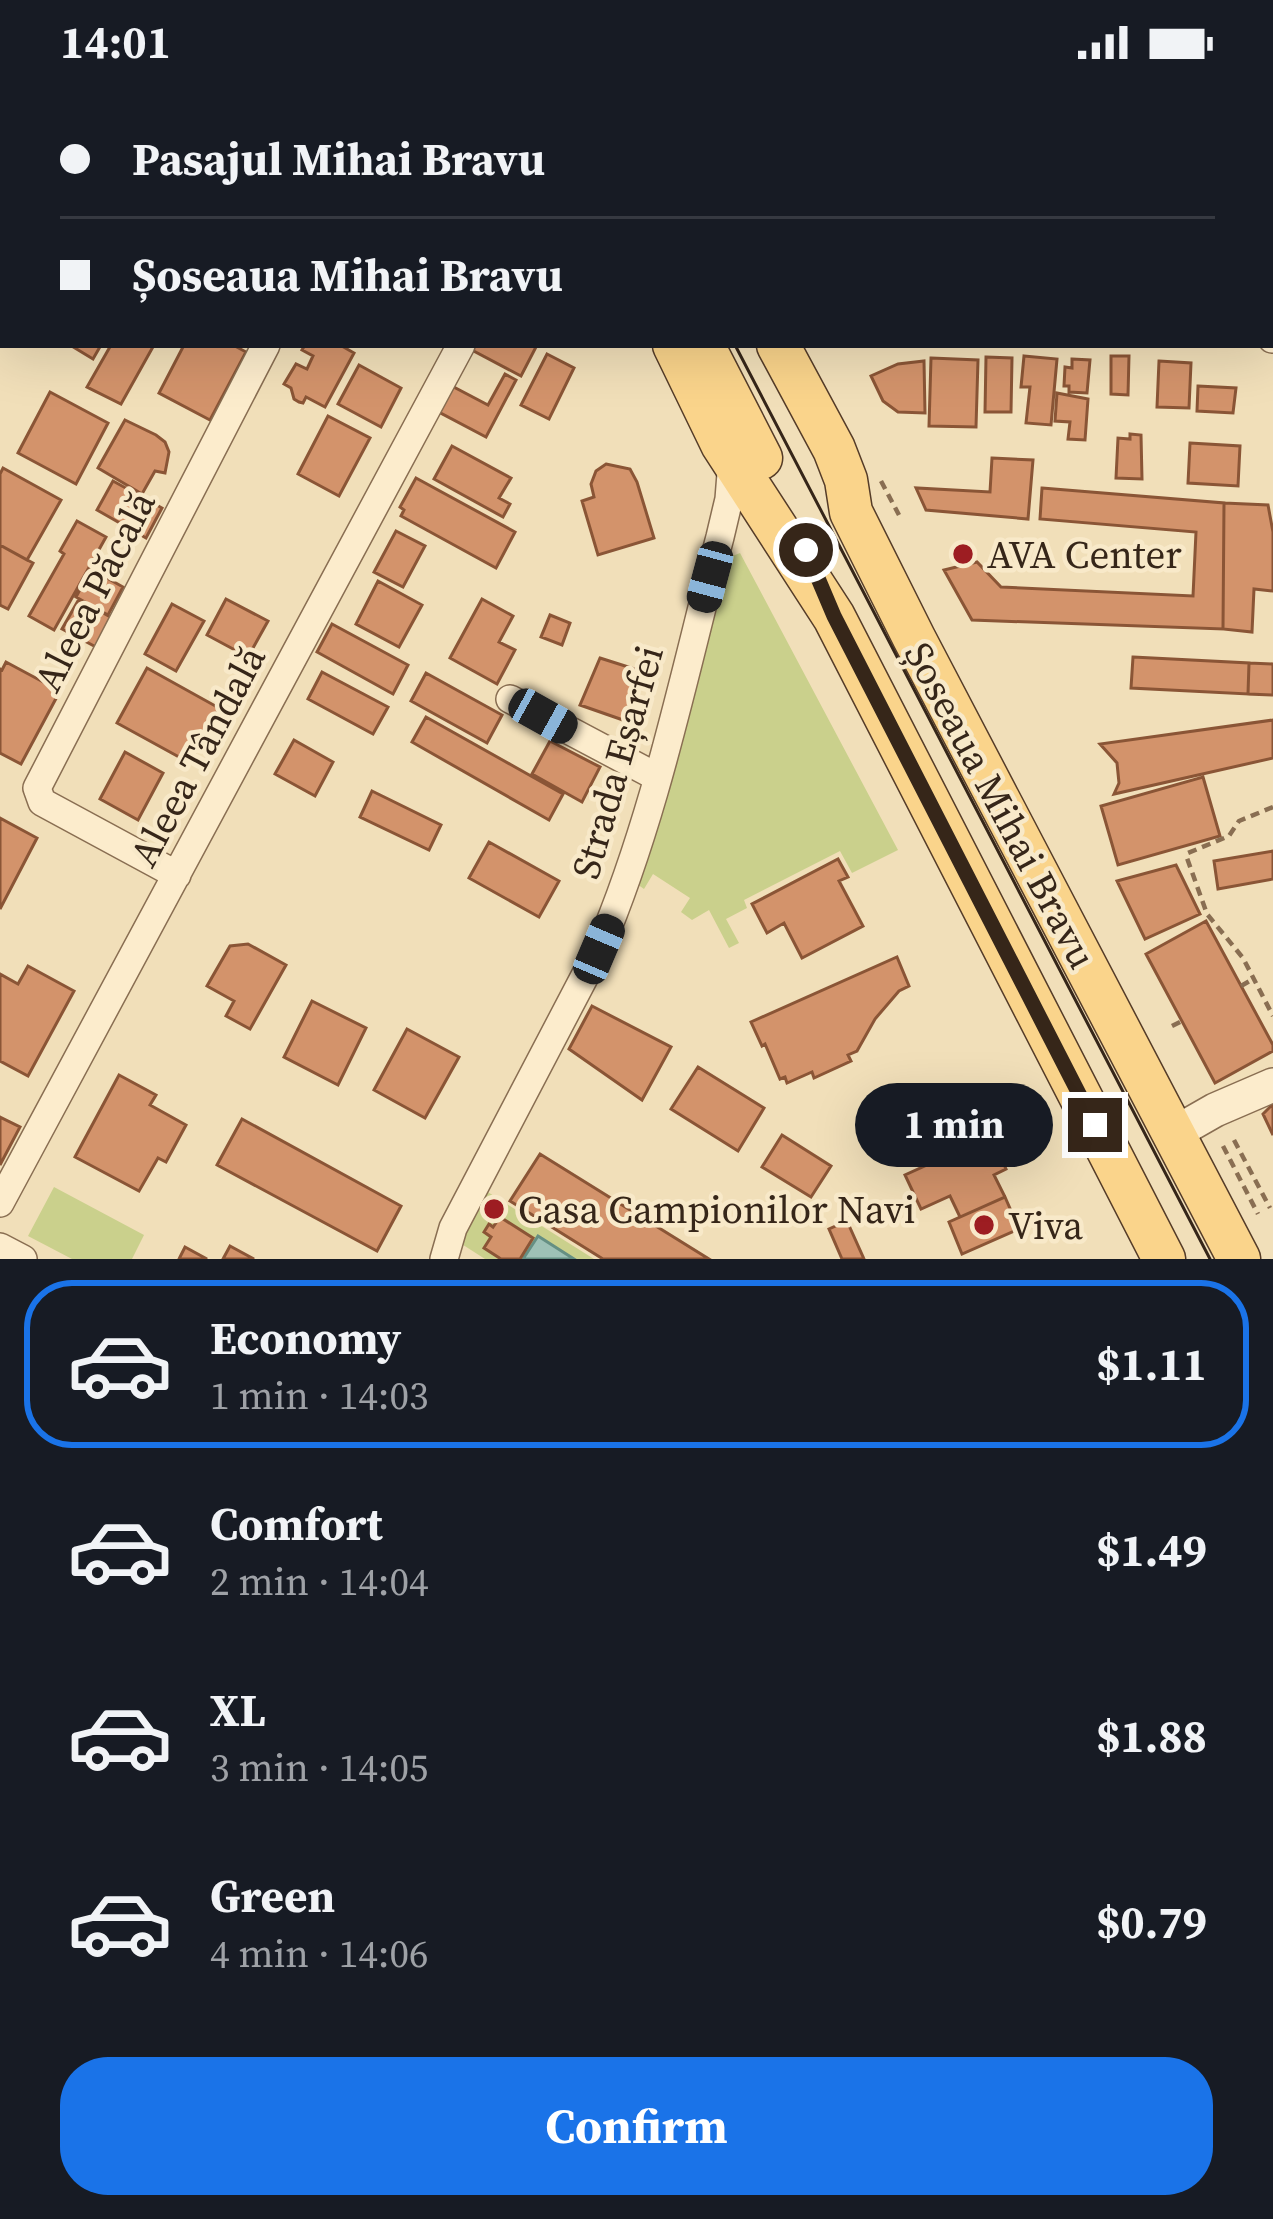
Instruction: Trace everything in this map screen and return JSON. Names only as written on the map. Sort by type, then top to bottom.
[{"type":"main road","name":"Șoseaua Mihai Bravu","points":[[675,348],[732,461],[834,616],[1164,1259]]},
{"type":"main road","points":[[705,348],[834,616]]},
{"type":"main road","points":[[755,348],[831,489],[851,512]]},
{"type":"main road","name":"Șoseaua Mihai Bravu","points":[[780,348],[834,449],[851,512],[1239,1259]]},
{"type":"street","name":"Aleea Păcală","points":[[177,875],[42,802],[37,788],[264,348]]},
{"type":"street","name":"Aleea Tândală","points":[[0,1203],[459,348]]},
{"type":"street","name":"Strada Eșarfei","points":[[444,1259],[453,1228],[611,920],[657,777],[729,500],[732,461]]},
{"type":"street","points":[[720,537],[744,530],[778,532]]},
{"type":"street","points":[[510,699],[657,777]]},
{"type":"street","points":[[1173,1134],[1273,1084]]},
{"type":"street","points":[[0,1247],[23,1259]]},
{"type":"path","points":[[874,465],[898,515]]},
{"type":"path","points":[[1273,807],[1239,821],[1229,836],[1188,853],[1187,858],[1207,914],[1243,958],[1273,1016]]},
{"type":"path","points":[[1241,986],[1253,979]]},
{"type":"path","points":[[1172,1026],[1182,1021]]},
{"type":"path","points":[[1234,1140],[1270,1208]]},
{"type":"path","points":[[1223,1146],[1258,1214]]},
{"type":"green space","points":[[740,553],[898,850],[852,873],[840,851],[744,900],[747,908],[726,919],[739,943],[729,948],[709,910],[692,920],[681,912],[690,898],[653,874],[644,889],[634,882],[730,557]]},
{"type":"green space","points":[[54,1187],[144,1235],[132,1259],[72,1259],[28,1236]]},
{"type":"green space","name":"Casa Campionilor Navi","points":[[483,1189],[594,1259],[485,1259],[457,1241]]},
{"type":"water","points":[[538,1236],[574,1259],[523,1259]]},
{"type":"building","points":[[75,348],[99,348],[93,359]]},
{"type":"building","points":[[109,348],[152,348],[121,404],[87,387]]},
{"type":"building","points":[[182,348],[246,352],[210,420],[159,393]]},
{"type":"building","points":[[345,348],[354,353],[325,407],[306,397],[299,402],[284,384],[296,364],[307,369],[313,356],[302,350]]},
{"type":"building","points":[[468,348],[535,348],[521,376]]},
{"type":"building","points":[[547,354],[574,368],[549,419],[521,405]]},
{"type":"building","points":[[1024,356],[1057,359],[1051,425],[1026,423],[1030,387],[1021,387]]},
{"type":"building","points":[[1111,356],[1129,356],[1128,395],[1111,394]]},
{"type":"building","points":[[986,357],[1012,358],[1011,412],[985,412]]},
{"type":"building","points":[[931,358],[978,360],[976,427],[929,426]]},
{"type":"building","points":[[1072,359],[1090,360],[1087,393],[1069,392],[1069,386],[1064,386],[1065,367],[1072,368]]},
{"type":"building","points":[[924,361],[925,413],[898,412],[883,401],[871,376],[898,364]]},
{"type":"building","points":[[1159,361],[1191,363],[1189,408],[1157,407]]},
{"type":"building","points":[[359,365],[401,388],[381,427],[338,404]]},
{"type":"building","points":[[505,374],[516,380],[486,437],[435,410],[448,384],[488,405]]},
{"type":"building","points":[[1198,386],[1236,388],[1233,413],[1197,411]]},
{"type":"building","points":[[50,392],[108,423],[76,484],[18,453]]},
{"type":"building","points":[[1057,393],[1088,399],[1085,440],[1068,439],[1070,422],[1055,421]]},
{"type":"building","points":[[328,416],[370,438],[339,496],[298,474]]},
{"type":"building","points":[[125,420],[156,435],[169,452],[165,473],[155,471],[142,494],[98,468]]},
{"type":"building","points":[[1130,434],[1141,435],[1142,479],[1116,478],[1118,438],[1130,439]]},
{"type":"building","points":[[1190,443],[1240,446],[1238,486],[1188,483]]},
{"type":"building","points":[[452,446],[511,478],[499,498],[510,504],[503,517],[434,479]]},
{"type":"building","points":[[992,458],[1033,460],[1028,519],[926,510],[916,488],[990,492]]},
{"type":"building","points":[[606,464],[630,469],[654,538],[598,555],[582,501],[594,497],[591,484],[596,471]]},
{"type":"building","points":[[3,468],[61,500],[27,560],[0,545]]},
{"type":"building","points":[[416,478],[515,532],[496,568],[401,516],[404,510],[400,507]]},
{"type":"building","points":[[113,481],[162,508],[146,538],[97,510]]},
{"type":"building","points":[[1042,488],[1224,503],[1223,629],[972,620],[944,570],[977,562],[1001,587],[1193,596],[1196,532],[1040,519]]},
{"type":"building","points":[[1224,503],[1268,505],[1273,591],[1254,589],[1252,632],[1223,629]]},
{"type":"building","points":[[77,521],[106,537],[54,630],[29,616]]},
{"type":"building","points":[[396,531],[425,546],[403,587],[374,572]]},
{"type":"building","points":[[0,545],[33,563],[8,609],[0,605]]},
{"type":"building","points":[[91,569],[123,587],[108,615],[76,597]]},
{"type":"building","points":[[378,581],[422,605],[399,647],[356,624]]},
{"type":"building","points":[[79,599],[112,618],[96,647],[62,629]]},
{"type":"building","points":[[226,599],[268,621],[248,657],[207,635]]},
{"type":"building","points":[[482,599],[513,616],[499,642],[515,650],[497,684],[450,658]]},
{"type":"building","points":[[172,604],[204,621],[176,671],[145,654]]},
{"type":"building","points":[[550,615],[570,623],[562,645],[541,637]]},
{"type":"building","points":[[332,624],[408,665],[393,694],[317,652]]},
{"type":"building","points":[[1133,657],[1249,663],[1248,694],[1131,688]]},
{"type":"building","points":[[600,658],[641,671],[623,720],[580,705]]},
{"type":"building","points":[[6,662],[60,691],[21,764],[0,753],[0,669]]},
{"type":"building","points":[[1249,663],[1273,664],[1273,695],[1248,694]]},
{"type":"building","points":[[147,668],[219,708],[190,763],[117,723]]},
{"type":"building","points":[[322,672],[388,707],[373,734],[308,699]]},
{"type":"building","points":[[426,673],[502,715],[487,743],[411,701]]},
{"type":"building","points":[[426,717],[563,794],[549,820],[412,742]]},
{"type":"building","points":[[1273,720],[1273,758],[1114,794],[1119,783],[1117,763],[1100,744]]},
{"type":"building","points":[[294,740],[333,762],[315,796],[275,774]]},
{"type":"building","points":[[550,741],[600,767],[582,802],[532,774]]},
{"type":"building","points":[[125,752],[163,773],[138,820],[100,799]]},
{"type":"building","points":[[1203,777],[1220,836],[1118,865],[1101,806]]},
{"type":"building","points":[[372,791],[441,825],[429,850],[360,817]]},
{"type":"building","points":[[0,818],[37,838],[0,909]]},
{"type":"building","points":[[489,842],[559,881],[539,917],[469,878]]},
{"type":"building","points":[[1273,851],[1273,879],[1218,889],[1214,861]]},
{"type":"building","points":[[838,859],[848,877],[839,881],[863,926],[802,958],[784,923],[767,933],[752,904]]},
{"type":"building","points":[[1176,865],[1200,914],[1145,939],[1117,881]]},
{"type":"building","points":[[1206,921],[1273,1045],[1273,1051],[1215,1083],[1146,954]]},
{"type":"building","points":[[248,944],[286,965],[250,1029],[226,1016],[234,1001],[207,986],[230,946]]},
{"type":"building","points":[[897,957],[909,986],[875,1019],[857,1051],[848,1055],[851,1061],[814,1078],[812,1072],[787,1083],[785,1077],[780,1079],[751,1022]]},
{"type":"building","points":[[28,966],[74,991],[28,1076],[0,1061],[0,974],[18,984]]},
{"type":"building","points":[[312,1001],[366,1028],[338,1085],[284,1057]]},
{"type":"building","points":[[592,1006],[671,1047],[642,1100],[569,1049]]},
{"type":"building","points":[[407,1029],[459,1057],[425,1118],[374,1090]]},
{"type":"building","points":[[698,1067],[764,1108],[738,1151],[671,1109]]},
{"type":"building","points":[[119,1075],[156,1095],[150,1105],[186,1125],[166,1162],[158,1158],[139,1191],[75,1157]]},
{"type":"building","points":[[1273,1104],[1273,1135],[1263,1114]]},
{"type":"building","points":[[0,1117],[20,1127],[0,1165]]},
{"type":"building","points":[[242,1119],[401,1206],[377,1251],[217,1165]]},
{"type":"building","points":[[782,1135],[831,1166],[811,1197],[762,1167]]},
{"type":"building","points":[[991,1136],[1006,1169],[994,1175],[1005,1197],[960,1217],[950,1196],[921,1209],[905,1175]]},
{"type":"building","points":[[540,1154],[709,1259],[603,1259],[510,1201]]},
{"type":"building","name":"Viva","points":[[1005,1197],[1019,1229],[962,1254],[949,1222]]},
{"type":"building","points":[[500,1217],[533,1238],[520,1259],[501,1259],[484,1248],[491,1237],[484,1232]]},
{"type":"building","points":[[847,1221],[864,1259],[842,1259],[829,1229]]},
{"type":"building","points":[[230,1246],[254,1259],[223,1259]]},
{"type":"building","points":[[185,1247],[207,1259],[179,1259]]},
{"type":"tram line","points":[[737,348],[1210,1259]]},
{"type":"place","name":"AVA Center","points":[[963,554]]},
{"type":"place","name":"Casa Campionilor Navi","points":[[494,1209]]},
{"type":"place","name":"Viva","points":[[984,1225]]},
{"type":"route","points":[[806,550],[834,616],[1095,1125]]}]
